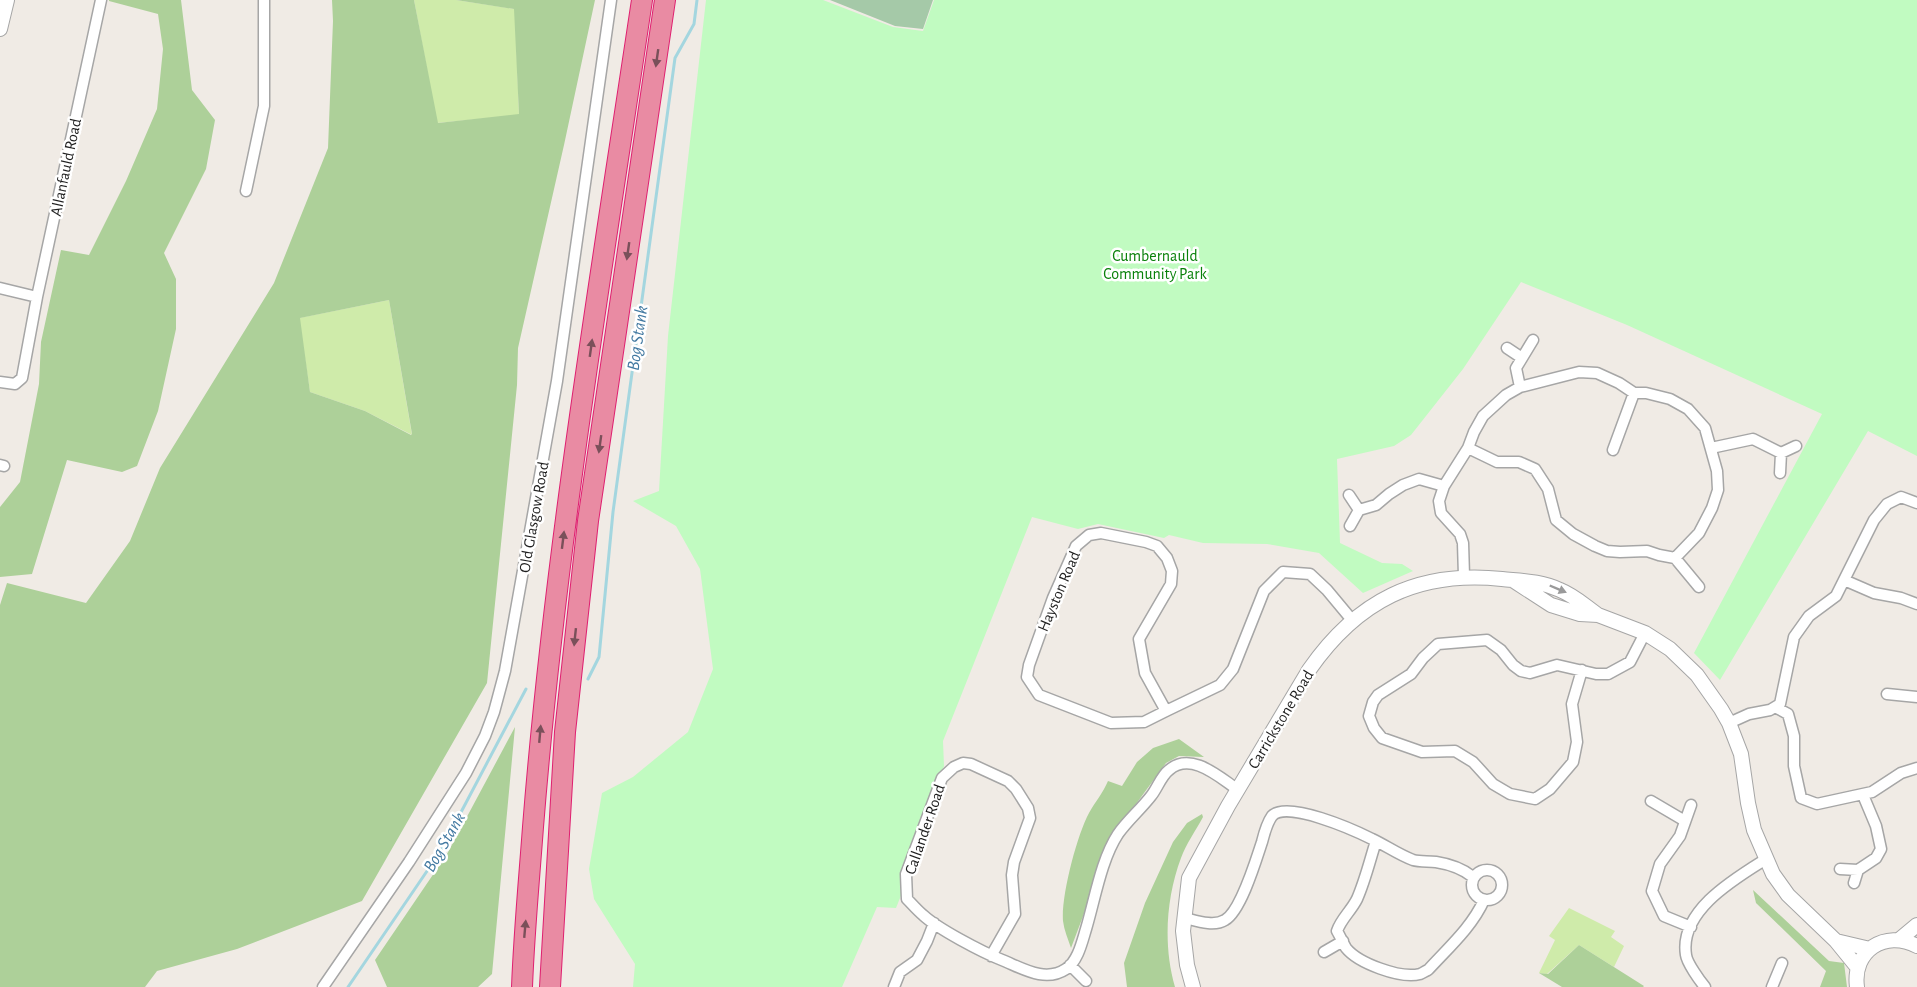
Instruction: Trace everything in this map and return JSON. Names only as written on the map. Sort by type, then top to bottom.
[{"type":"highway","points":[[522,987],[523,946],[541,732],[564,526],[642,0]]},
{"type":"highway","points":[[550,987],[565,732],[588,521],[665,0]]},
{"type":"street","points":[[0,29],[7,0]]},
{"type":"street","name":"Allanfauld Road","points":[[0,382],[15,384],[22,378],[37,297],[101,0]]},
{"type":"street","points":[[246,191],[264,105],[264,0]]},
{"type":"street","name":"Old Glasgow Road","points":[[323,987],[409,862],[466,773],[485,736],[497,704],[505,671],[557,381],[611,0]]},
{"type":"street","points":[[0,288],[37,297]]},
{"type":"street","points":[[1520,387],[1516,368],[1533,340]]},
{"type":"street","points":[[1507,348],[1522,358]]},
{"type":"street","points":[[1464,576],[1463,543],[1460,534],[1441,513],[1438,501],[1483,416],[1506,395],[1520,387],[1579,372],[1596,373],[1619,383],[1634,393],[1646,393],[1670,399],[1688,409],[1705,428],[1717,471],[1718,490],[1699,533],[1674,558]]},
{"type":"street","points":[[1613,450],[1634,393]]},
{"type":"street","points":[[1711,447],[1753,439],[1781,453]]},
{"type":"street","points":[[1781,453],[1796,446]]},
{"type":"street","points":[[1468,448],[1497,462],[1519,462],[1535,469],[1548,489],[1556,520],[1573,534],[1595,546],[1614,551],[1647,551],[1674,558],[1699,587]]},
{"type":"street","points":[[1780,473],[1781,453]]},
{"type":"street","points":[[1350,526],[1359,510],[1376,505],[1403,485],[1419,479],[1444,486]]},
{"type":"street","points":[[1349,495],[1359,510]]},
{"type":"street","points":[[1729,723],[1749,714],[1770,710],[1780,704],[1794,637],[1809,616],[1836,596],[1874,520],[1887,504],[1901,497],[1917,503]]},
{"type":"street","name":"Hayston Road","points":[[1166,711],[1144,673],[1139,639],[1171,584],[1172,571],[1167,558],[1157,546],[1146,542],[1101,533],[1089,535],[1076,546],[1053,598],[1029,665],[1027,677],[1039,695],[1111,723],[1144,722],[1220,685],[1233,669],[1264,591],[1283,572],[1310,574],[1352,620]]},
{"type":"street","name":"Carrickstone Road","points":[[1192,987],[1183,931],[1189,878],[1237,789],[1309,670],[1322,651],[1352,620],[1385,598],[1413,586],[1464,576],[1540,582],[1559,589],[1581,600],[1598,615],[1645,633],[1685,662],[1709,690],[1729,723],[1741,754],[1754,830],[1773,874],[1788,895],[1836,941],[1857,968]]},
{"type":"street","points":[[1844,580],[1874,593],[1901,598],[1917,604]]},
{"type":"street","points":[[1582,670],[1572,704],[1577,742],[1573,762],[1551,789],[1535,799],[1510,794],[1501,789],[1493,784],[1473,762],[1455,751],[1422,752],[1382,738],[1374,728],[1369,716],[1373,702],[1378,695],[1412,674],[1423,658],[1438,644],[1487,640],[1501,650],[1513,665],[1521,671],[1530,673],[1557,665],[1582,670],[1596,674],[1608,674],[1630,662],[1645,633]]},
{"type":"street","points":[[1887,694],[1917,697]]},
{"type":"street","points":[[1775,707],[1788,714],[1792,725],[1794,766],[1801,798],[1817,804],[1863,795],[1879,789],[1901,773],[1917,768]]},
{"type":"street","name":"Callander Road","points":[[991,956],[1015,914],[1012,875],[1014,862],[1030,818],[1028,808],[1008,781],[971,764],[963,763],[954,767],[942,778],[906,874],[907,899],[924,917],[991,956],[1039,975],[1056,973],[1070,965]]},
{"type":"street","points":[[1086,981],[1070,965],[1074,962],[1084,938],[1109,852],[1119,833],[1152,795],[1168,770],[1181,763],[1202,766],[1237,789]]},
{"type":"street","points":[[1840,869],[1858,870],[1876,858],[1881,849],[1876,826],[1863,795]]},
{"type":"street","points":[[1651,801],[1685,821]]},
{"type":"street","points":[[1691,805],[1680,836],[1660,864],[1652,891],[1664,916],[1691,927]]},
{"type":"street","points":[[1185,918],[1210,924],[1225,921],[1235,910],[1251,874],[1266,829],[1273,816],[1281,812],[1296,811],[1336,824],[1413,860],[1439,862],[1463,869],[1473,877]]},
{"type":"street","points":[[1376,841],[1356,901],[1337,931],[1346,948],[1358,959],[1402,974],[1419,974],[1428,970],[1478,915],[1484,900]]},
{"type":"street","points":[[1706,987],[1686,957],[1687,940],[1693,920],[1707,901],[1766,859]]},
{"type":"street","points":[[1486,870],[1496,873],[1502,886],[1498,895],[1484,900],[1480,899],[1471,887],[1473,877],[1486,870]]},
{"type":"street","points":[[1854,882],[1858,870]]},
{"type":"street","points":[[894,987],[900,972],[916,960],[934,923]]},
{"type":"street","points":[[1899,940],[1917,925]]},
{"type":"street","points":[[1857,987],[1857,968],[1862,957],[1870,949],[1889,940],[1899,940],[1917,946]]},
{"type":"street","points":[[1324,952],[1343,941]]},
{"type":"street","points":[[1836,941],[1870,949]]},
{"type":"street","points":[[1772,987],[1782,963]]},
{"type":"green space","points":[[109,0],[181,0],[192,90],[215,120],[206,169],[164,253],[176,279],[176,329],[158,411],[137,466],[122,472],[67,460],[32,574],[0,577],[0,507],[20,482],[39,384],[41,342],[61,250],[89,255],[126,181],[157,109],[163,49],[158,14]]},
{"type":"green space","points":[[332,0],[414,0],[438,123],[519,114],[514,9],[456,0],[595,0],[518,348],[517,385],[487,683],[362,901],[237,949],[157,971],[145,987],[0,987],[0,605],[7,583],[86,603],[130,541],[160,468],[274,283],[328,148]],"holes":[[[389,300],[412,434],[365,411],[310,392],[300,318]]]},
{"type":"green space","points":[[414,0],[456,0],[515,9],[519,115],[437,123]]},
{"type":"green space","name":"Cumbernauld Community Park","points":[[706,0],[823,0],[893,27],[923,31],[934,0],[1917,0],[1917,456],[1868,431],[1720,680],[1694,653],[1822,414],[1627,325],[1521,282],[1463,369],[1411,435],[1394,446],[1337,459],[1340,543],[1382,563],[1402,564],[1413,571],[1363,593],[1319,553],[1267,544],[1203,543],[1169,535],[1164,538],[1098,524],[1078,529],[1032,517],[943,741],[944,766],[900,875],[902,893],[896,908],[877,907],[842,987],[633,987],[635,964],[594,899],[589,869],[602,793],[633,777],[688,732],[713,669],[700,569],[676,526],[633,501],[659,491],[668,336]]},
{"type":"green space","points":[[830,0],[933,0],[923,29],[895,26]]},
{"type":"green space","points":[[389,300],[412,435],[365,411],[310,392],[299,318]]},
{"type":"green space","points":[[515,727],[492,974],[478,987],[387,987],[375,960],[447,854]]},
{"type":"green space","points":[[1179,739],[1204,757],[1179,756],[1166,763],[1114,830],[1096,872],[1071,948],[1065,931],[1063,910],[1075,850],[1089,813],[1108,781],[1122,786],[1137,762],[1153,748]]},
{"type":"green space","points":[[1202,814],[1203,817],[1181,858],[1169,906],[1169,955],[1175,987],[1127,987],[1124,963],[1145,903],[1173,842],[1187,823]]},
{"type":"green space","points":[[1753,890],[1829,961],[1844,963],[1847,987],[1820,987],[1826,971],[1756,903]]},
{"type":"green space","points":[[1569,908],[1615,931],[1611,937],[1624,946],[1614,967],[1579,945],[1547,974],[1539,973],[1555,940],[1549,936]]},
{"type":"green space","points":[[1579,945],[1644,986],[1562,987],[1539,973],[1548,974]]},
{"type":"waterway","name":"Bog Stank","points":[[588,679],[599,657],[613,512],[675,58],[694,24],[697,0]]},
{"type":"waterway","name":"Bog Stank","points":[[348,987],[440,852],[526,689]]}]
